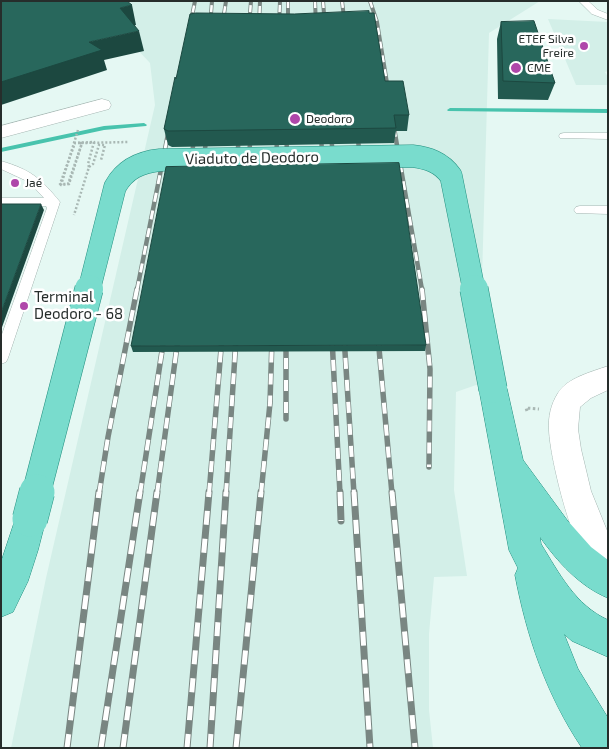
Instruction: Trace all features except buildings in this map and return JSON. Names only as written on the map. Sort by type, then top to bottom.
[{"type":"main road","name":"Viaduto de Deodoro","points":[[1,600],[8,589],[16,568],[115,187],[123,175],[144,163],[160,160],[412,156],[437,162],[449,173],[453,183],[505,455],[544,624],[559,671],[582,714],[605,748]]},
{"type":"main road","points":[[505,455],[566,545],[580,559],[608,581]]},
{"type":"main road","points":[[526,550],[556,599],[570,617],[585,628],[608,639]]},
{"type":"street","points":[[1,132],[102,105]]},
{"type":"street","points":[[608,378],[580,390],[568,402],[564,412],[563,439],[585,519],[599,551],[608,562]]},
{"type":"lane","points":[[583,1],[595,12],[608,17]]},
{"type":"lane","points":[[564,136],[608,136]]},
{"type":"lane","points":[[1,358],[53,211],[51,201],[43,187],[30,176],[4,167]]},
{"type":"lane","points":[[1,202],[54,202]]},
{"type":"lane","points":[[580,210],[608,210]]},
{"type":"path","points":[[82,110],[83,116],[60,184],[60,185],[62,185],[66,185],[68,184],[71,176],[76,160],[79,151],[82,143],[75,143],[60,184],[62,185],[65,185],[68,185],[69,184],[82,143],[129,142]]},
{"type":"path","points":[[74,143],[94,142],[88,164],[89,167],[74,215]]},
{"type":"path","points":[[89,167],[93,164],[99,145],[104,145],[101,160]]},
{"type":"path","points":[[528,416],[526,408],[564,412]]},
{"type":"shaded area","points":[[32,1],[540,1],[489,33],[479,384],[456,392],[454,490],[467,576],[434,577],[429,634],[429,710],[433,748],[11,748],[46,578],[155,105],[150,63],[116,27]]},
{"type":"shaded area","name":"ETEF Silva Freire","points":[[548,19],[608,22],[608,71],[605,72],[608,77],[608,85],[576,85]]},
{"type":"waterway","points":[[450,110],[608,111]]},
{"type":"waterway","points":[[1,150],[104,128],[144,125]]},
{"type":"railway","points":[[190,26],[195,1]]},
{"type":"railway","points":[[210,26],[212,1]]},
{"type":"railway","points":[[222,27],[226,1]]},
{"type":"railway","points":[[249,26],[251,1]]},
{"type":"railway","points":[[259,27],[260,1]]},
{"type":"railway","points":[[279,26],[280,1]]},
{"type":"railway","points":[[288,1],[288,26]]},
{"type":"railway","points":[[315,1],[316,26]]},
{"type":"railway","points":[[323,1],[325,27]]},
{"type":"railway","points":[[342,1],[345,26]]},
{"type":"railway","points":[[370,1],[377,22],[389,95]]},
{"type":"railway","points":[[393,120],[395,129]]},
{"type":"railway","points":[[394,128],[422,290]]},
{"type":"railway","points":[[137,290],[169,129]]},
{"type":"railway","points":[[357,130],[362,178]]},
{"type":"railway","points":[[276,179],[277,131]]},
{"type":"railway","points":[[286,179],[287,131]]},
{"type":"railway","points":[[321,131],[323,179]]},
{"type":"railway","points":[[331,131],[334,176]]},
{"type":"railway","points":[[247,179],[251,132]]},
{"type":"railway","points":[[188,180],[195,133]]},
{"type":"railway","points":[[201,181],[207,133]]},
{"type":"railway","points":[[236,178],[239,133]]},
{"type":"railway","points":[[99,494],[108,437],[137,289]]},
{"type":"railway","points":[[422,289],[430,369],[429,467]]},
{"type":"railway","points":[[286,336],[286,419]]},
{"type":"railway","points":[[344,336],[354,494]]},
{"type":"railway","points":[[209,494],[222,337]]},
{"type":"railway","points":[[378,337],[392,494]]},
{"type":"railway","points":[[140,494],[164,338]]},
{"type":"railway","points":[[332,338],[340,494]]},
{"type":"railway","points":[[157,494],[178,339]]},
{"type":"railway","points":[[226,494],[236,339]]},
{"type":"railway","points":[[261,494],[270,403],[272,339]]},
{"type":"railway","points":[[67,748],[99,492]]},
{"type":"railway","points":[[101,748],[140,492]]},
{"type":"railway","points":[[123,748],[157,492]]},
{"type":"railway","points":[[187,748],[209,492]]},
{"type":"railway","points":[[210,748],[226,492]]},
{"type":"railway","points":[[236,748],[261,492]]},
{"type":"railway","points":[[340,492],[341,521]]},
{"type":"railway","points":[[354,492],[370,748]]},
{"type":"railway","points":[[392,492],[415,748]]},
{"type":"place","name":"ETEF Silva Freire","points":[[584,46]]},
{"type":"place","name":"CME","points":[[516,68]]},
{"type":"place","name":"Deodoro","points":[[295,119]]},
{"type":"place","name":"Jaé","points":[[15,183]]},
{"type":"place","name":"Terminal Deodoro - 68","points":[[24,306]]}]
